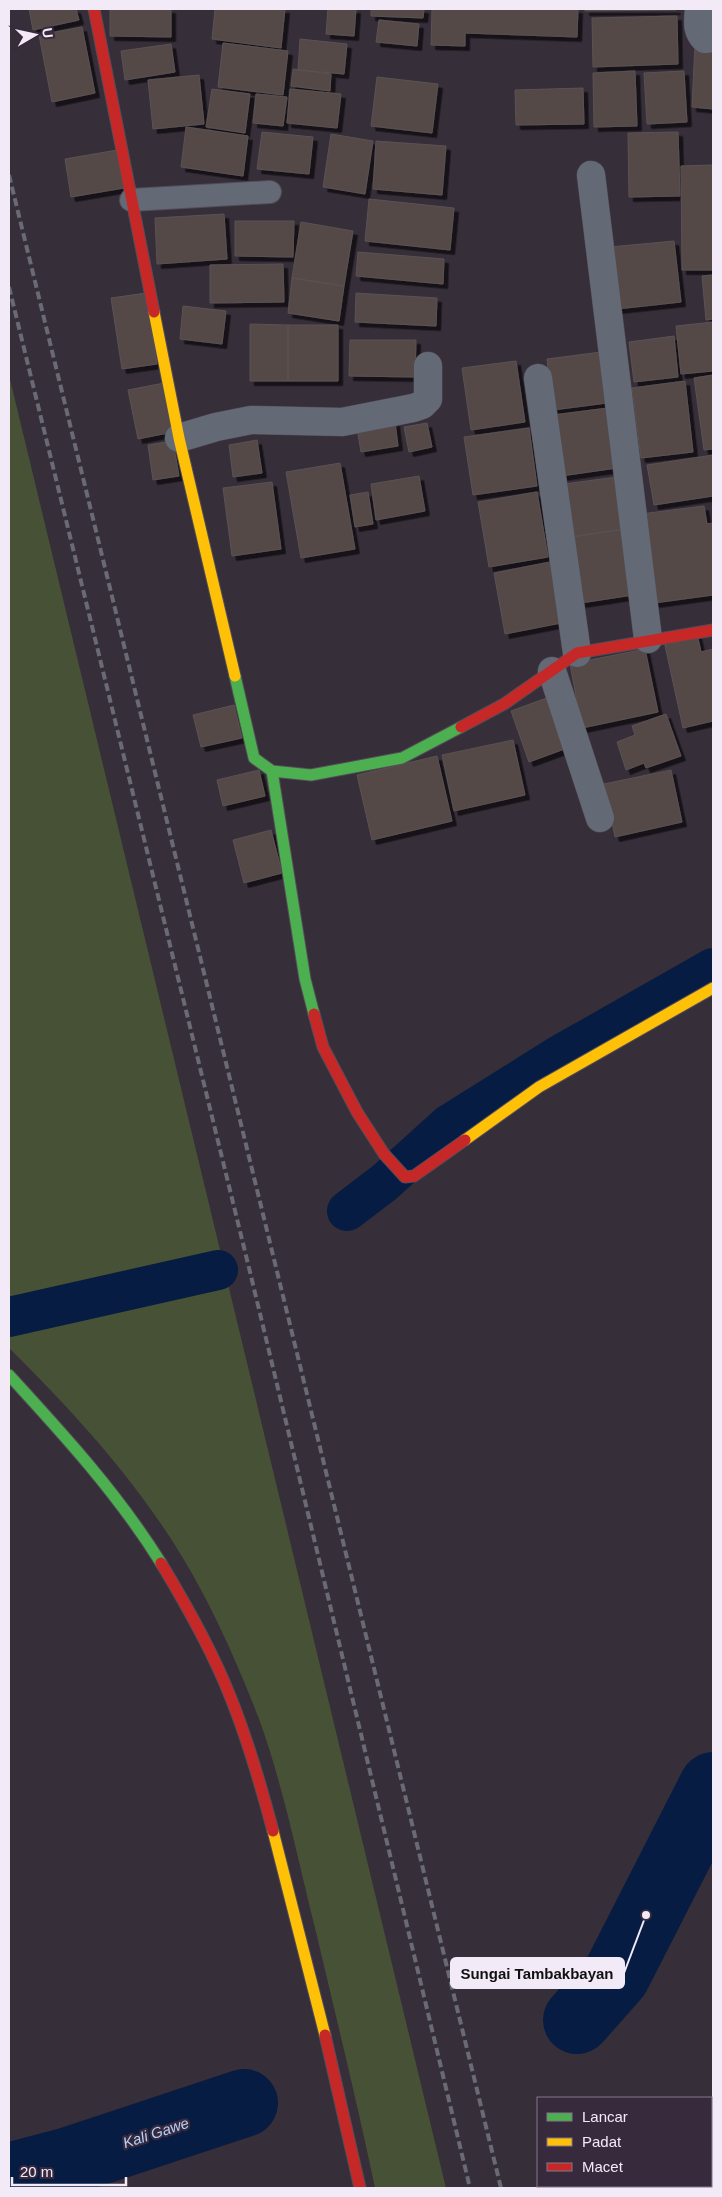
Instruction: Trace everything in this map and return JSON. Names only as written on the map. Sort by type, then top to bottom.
[{"type":"street","points":[[94,9],[179,438],[254,758],[272,770],[311,774],[402,758],[504,704],[577,653],[713,630]]},
{"type":"street","points":[[699,9],[698,28],[706,39],[713,38]]},
{"type":"street","points":[[591,175],[648,640]]},
{"type":"street","points":[[179,438],[216,426],[251,420],[342,422],[413,408],[422,405],[428,399],[428,366]]},
{"type":"street","points":[[538,378],[577,653]]},
{"type":"street","points":[[552,671],[600,818]]},
{"type":"street","points":[[272,770],[305,979],[323,1047],[356,1112],[384,1154],[405,1177],[414,1176],[539,1088],[713,988]]},
{"type":"street","points":[[9,1375],[83,1455],[121,1503],[148,1542],[197,1627],[238,1717],[261,1786],[314,1992],[360,2188]]},
{"type":"lane","points":[[132,200],[270,192]]},
{"type":"green space","points":[[9,375],[222,1258],[9,1308]]},
{"type":"green space","points":[[228,1284],[446,2188],[375,2188],[283,1798],[268,1745],[239,1670],[201,1590],[161,1524],[138,1492],[89,1432],[9,1348],[9,1337]]},
{"type":"building","points":[[29,9],[76,9],[79,20],[33,30]]},
{"type":"building","points":[[110,9],[171,9],[171,37],[110,36]]},
{"type":"building","points":[[215,9],[285,9],[281,48],[212,39]]},
{"type":"building","points":[[328,9],[356,9],[354,36],[326,34]]},
{"type":"building","points":[[371,9],[424,9],[423,18],[371,16]]},
{"type":"building","points":[[432,9],[578,9],[577,37],[465,33],[465,46],[431,45]]},
{"type":"building","points":[[585,9],[676,9],[676,10],[585,11]]},
{"type":"building","points":[[677,16],[678,64],[593,67],[592,18]]},
{"type":"building","points":[[379,20],[419,24],[417,46],[376,42]]},
{"type":"building","points":[[82,27],[95,93],[52,102],[39,35]]},
{"type":"building","points":[[300,39],[347,44],[344,74],[298,70]]},
{"type":"building","points":[[223,43],[288,51],[283,95],[218,87]]},
{"type":"building","points":[[171,44],[175,72],[125,80],[121,51]]},
{"type":"building","points":[[695,44],[713,45],[713,109],[692,107]]},
{"type":"building","points":[[293,69],[331,74],[330,91],[291,86]]},
{"type":"building","points":[[635,71],[637,126],[594,127],[593,73]]},
{"type":"building","points":[[684,71],[687,122],[647,124],[644,73]]},
{"type":"building","points":[[199,75],[204,124],[153,129],[148,80]]},
{"type":"building","points":[[377,77],[438,84],[432,133],[371,126]]},
{"type":"building","points":[[583,88],[584,124],[516,125],[515,90]]},
{"type":"building","points":[[212,89],[250,94],[245,133],[206,127]]},
{"type":"building","points":[[290,89],[341,94],[337,128],[287,123]]},
{"type":"building","points":[[256,94],[287,97],[283,126],[253,123]]},
{"type":"building","points":[[186,127],[248,136],[243,176],[181,167]]},
{"type":"building","points":[[262,132],[313,137],[309,174],[257,169]]},
{"type":"building","points":[[678,132],[680,196],[629,197],[628,133]]},
{"type":"building","points":[[331,134],[373,141],[365,194],[323,187]]},
{"type":"building","points":[[376,141],[446,146],[442,195],[373,189]]},
{"type":"building","points":[[117,150],[124,188],[71,197],[65,159]]},
{"type":"building","points":[[713,165],[713,270],[682,270],[681,166]]},
{"type":"building","points":[[369,199],[454,208],[450,250],[365,241]]},
{"type":"building","points":[[224,214],[227,259],[157,264],[155,218]]},
{"type":"building","points":[[235,221],[294,221],[293,257],[235,256]]},
{"type":"building","points":[[301,222],[353,231],[344,286],[292,278]]},
{"type":"building","points":[[674,241],[681,302],[617,309],[610,247]]},
{"type":"building","points":[[358,252],[444,259],[443,284],[356,276]]},
{"type":"building","points":[[283,264],[284,302],[210,303],[210,265]]},
{"type":"building","points":[[713,275],[713,319],[706,320],[702,276]]},
{"type":"building","points":[[292,278],[344,286],[339,321],[288,313]]},
{"type":"building","points":[[146,293],[157,364],[122,369],[111,298]]},
{"type":"building","points":[[356,293],[437,298],[436,326],[355,322]]},
{"type":"building","points":[[183,306],[226,311],[222,344],[180,339]]},
{"type":"building","points":[[713,322],[713,371],[681,374],[676,326]]},
{"type":"building","points":[[250,324],[288,325],[288,381],[250,381]]},
{"type":"building","points":[[288,325],[338,325],[338,381],[288,381]]},
{"type":"building","points":[[674,336],[678,377],[634,382],[629,342]]},
{"type":"building","points":[[350,340],[416,340],[415,377],[349,376]]},
{"type":"building","points":[[601,352],[607,403],[553,410],[547,359]]},
{"type":"building","points":[[516,361],[525,422],[471,430],[462,368]]},
{"type":"building","points":[[713,375],[713,449],[704,450],[694,378]]},
{"type":"building","points":[[685,381],[693,452],[641,458],[632,388]]},
{"type":"building","points":[[164,383],[173,432],[138,439],[128,390]]},
{"type":"building","points":[[608,408],[617,468],[561,476],[553,415]]},
{"type":"building","points":[[395,422],[398,446],[361,452],[357,428]]},
{"type":"building","points":[[427,423],[432,447],[409,452],[404,427]]},
{"type":"building","points":[[529,428],[537,486],[473,495],[464,437]]},
{"type":"building","points":[[257,440],[262,473],[233,477],[229,445]]},
{"type":"building","points":[[173,441],[179,476],[153,480],[148,445]]},
{"type":"building","points":[[713,455],[713,496],[654,505],[647,465]]},
{"type":"building","points":[[340,463],[355,549],[301,558],[286,472]]},
{"type":"building","points":[[419,476],[425,511],[376,520],[371,484]]},
{"type":"building","points":[[617,477],[624,529],[571,537],[564,484]]},
{"type":"building","points":[[272,482],[281,549],[232,556],[223,488]]},
{"type":"building","points":[[368,492],[373,524],[355,527],[350,495]]},
{"type":"building","points":[[537,492],[548,557],[489,567],[478,502]]},
{"type":"building","points":[[704,506],[707,524],[713,523],[713,595],[654,603],[641,514]]},
{"type":"building","points":[[624,529],[633,595],[581,603],[571,537]]},
{"type":"building","points":[[550,562],[561,623],[505,634],[494,573]]},
{"type":"building","points":[[697,634],[701,652],[713,649],[713,721],[683,728],[664,641]]},
{"type":"building","points":[[645,649],[658,712],[582,728],[570,664]]},
{"type":"building","points":[[552,696],[570,747],[529,762],[511,711]]},
{"type":"building","points":[[234,705],[242,738],[201,747],[193,715]]},
{"type":"building","points":[[666,714],[681,756],[646,768],[644,763],[626,770],[617,742],[635,735],[632,726]]},
{"type":"building","points":[[513,740],[525,795],[454,811],[442,755]]},
{"type":"building","points":[[437,756],[452,821],[372,840],[357,775]]},
{"type":"building","points":[[259,770],[265,796],[223,806],[217,780]]},
{"type":"building","points":[[671,770],[682,822],[615,837],[604,784]]},
{"type":"building","points":[[271,830],[282,873],[244,883],[233,840]]},
{"type":"waterway","points":[[347,1211],[385,1182],[448,1125],[558,1056],[713,968]]},
{"type":"waterway","points":[[9,1317],[218,1270]]},
{"type":"waterway","points":[[577,2020],[616,1976],[713,1786]]},
{"type":"waterway","name":"Kali Gawe","points":[[9,2177],[66,2162],[244,2103]]},
{"type":"railway","points":[[9,175],[501,2188]]},
{"type":"railway","points":[[9,287],[250,1272],[470,2188]]},
{"type":"traffic: fast","points":[[235,676],[254,758],[272,771],[311,775],[402,758],[461,727]]},
{"type":"traffic: fast","points":[[272,771],[305,979],[314,1014]]},
{"type":"traffic: fast","points":[[9,1375],[109,1489],[161,1563]]},
{"type":"traffic: slow","points":[[154,312],[179,438],[235,676]]},
{"type":"traffic: slow","points":[[465,1140],[539,1087],[713,988]]},
{"type":"traffic: slow","points":[[273,1831],[325,2035]]},
{"type":"traffic: jam","points":[[94,9],[154,312]]},
{"type":"traffic: jam","points":[[461,727],[504,704],[577,653],[713,630]]},
{"type":"traffic: jam","points":[[314,1014],[323,1047],[357,1112],[384,1154],[405,1177],[414,1176],[465,1140]]},
{"type":"traffic: jam","points":[[161,1563],[198,1628],[223,1679],[248,1746],[273,1831]]},
{"type":"traffic: jam","points":[[325,2035],[360,2188]]},
{"type":"place","name":"Sungai Tambakbayan","points":[[646,1915]]}]
